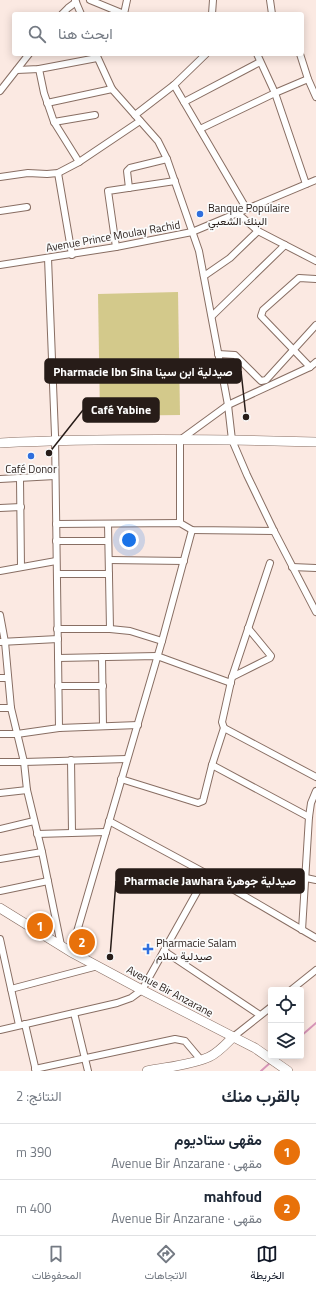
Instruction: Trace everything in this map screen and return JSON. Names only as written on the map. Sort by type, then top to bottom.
[{"type":"street","points":[[90,0],[119,12]]},
{"type":"street","points":[[124,12],[127,0]]},
{"type":"street","points":[[212,12],[213,0]]},
{"type":"street","points":[[270,0],[272,12]]},
{"type":"street","points":[[64,12],[76,1],[80,12]]},
{"type":"street","points":[[0,91],[28,56]]},
{"type":"street","points":[[17,70],[40,69],[96,56],[112,89],[158,141],[167,159],[199,251],[228,405],[232,440],[274,531],[316,612]]},
{"type":"street","points":[[135,115],[174,85],[204,56]]},
{"type":"street","points":[[258,56],[275,92],[306,184]]},
{"type":"street","points":[[301,56],[316,97]]},
{"type":"street","points":[[184,102],[260,62]]},
{"type":"street","points":[[40,69],[47,102],[54,122],[79,162]]},
{"type":"street","points":[[200,129],[275,92],[308,79]]},
{"type":"street","points":[[174,85],[246,208]]},
{"type":"street","points":[[47,102],[112,89]]},
{"type":"street","points":[[54,122],[95,114]]},
{"type":"street","points":[[0,177],[28,173],[47,174],[58,172],[79,162],[140,121]]},
{"type":"street","points":[[129,188],[127,171],[130,168],[167,159]]},
{"type":"street","points":[[58,172],[72,255]]},
{"type":"street","name":"Avenue Prince Moulay Rachid","points":[[0,265],[72,255],[192,232],[236,212],[316,180]]},
{"type":"street","points":[[116,247],[108,191],[175,181]]},
{"type":"street","points":[[0,211],[27,207]]},
{"type":"street","points":[[236,212],[258,230],[316,261]]},
{"type":"street","points":[[204,276],[230,258],[258,230]]},
{"type":"street","points":[[212,316],[284,245]]},
{"type":"street","points":[[48,258],[55,476],[59,728]]},
{"type":"street","points":[[310,367],[261,316],[263,310],[299,278],[316,279]]},
{"type":"street","points":[[218,354],[235,355],[261,381],[266,380],[316,325]]},
{"type":"street","points":[[180,440],[228,405],[310,367],[316,362]]},
{"type":"street","points":[[180,440],[180,523]]},
{"type":"street","points":[[0,443],[180,440],[316,442]]},
{"type":"street","points":[[0,480],[55,476]]},
{"type":"street","points":[[20,479],[21,567]]},
{"type":"street","points":[[0,508],[21,507]]},
{"type":"street","points":[[56,524],[180,523],[192,530],[274,531]]},
{"type":"street","points":[[108,524],[110,629]]},
{"type":"street","points":[[71,952],[138,725],[192,530]]},
{"type":"street","points":[[56,541],[108,540]]},
{"type":"street","points":[[109,560],[184,561]]},
{"type":"street","points":[[0,570],[56,561]]},
{"type":"street","points":[[121,779],[200,803],[203,801],[212,764],[224,728],[222,722],[232,680],[270,563]]},
{"type":"street","points":[[292,567],[316,568]]},
{"type":"street","points":[[57,574],[110,574]]},
{"type":"street","points":[[0,616],[11,708],[24,762],[27,790],[42,852],[61,946]]},
{"type":"street","points":[[58,658],[157,656],[232,680],[271,656],[248,628]]},
{"type":"street","points":[[58,629],[110,629],[130,632],[162,641]]},
{"type":"street","points":[[3,642],[58,639]]},
{"type":"street","points":[[102,657],[103,726]]},
{"type":"street","points":[[0,678],[8,678]]},
{"type":"street","points":[[58,686],[103,686]]},
{"type":"street","points":[[0,708],[11,708]]},
{"type":"street","points":[[0,734],[17,734],[59,728],[138,725]]},
{"type":"street","points":[[224,728],[316,777]]},
{"type":"street","points":[[0,762],[127,759]]},
{"type":"street","points":[[71,760],[72,832]]},
{"type":"street","points":[[212,764],[309,817]]},
{"type":"street","points":[[0,793],[27,790]]},
{"type":"street","points":[[302,930],[309,817],[311,803],[316,791]]},
{"type":"street","points":[[0,828],[34,821]]},
{"type":"street","points":[[109,822],[207,874],[316,938]]},
{"type":"street","points":[[37,834],[106,832]]},
{"type":"street","points":[[0,860],[42,852]]},
{"type":"street","points":[[0,1030],[117,1003],[131,998],[142,990],[207,874]]},
{"type":"street","points":[[306,878],[316,880]]},
{"type":"street","points":[[0,891],[48,881]]},
{"type":"street","name":"Avenue Bir Anzarane","points":[[0,908],[71,952],[255,1048],[286,1069]]},
{"type":"street","points":[[0,939],[11,990],[35,1070],[175,1039],[186,1041],[201,1060]]},
{"type":"street","points":[[164,951],[260,1015]]},
{"type":"street","points":[[11,990],[98,966]]},
{"type":"street","points":[[295,987],[316,970]]},
{"type":"street","points":[[147,1071],[201,1060],[217,1052],[268,1009]]},
{"type":"street","points":[[74,1013],[88,1071]]},
{"type":"shaded area","points":[[178,292],[180,415],[100,416],[98,294]]},
{"type":"waterway","points":[[304,1033],[316,1023]]},
{"type":"waterway","points":[[261,1071],[271,1062]]},
{"type":"place","name":"Banque Populaire البنك الشعبي","points":[[200,214]]},
{"type":"place","name":"Pharmacie Ibn Sina صيدلية ابن سينا","points":[[246,417]]},
{"type":"place","name":"Café Yabine","points":[[49,453]]},
{"type":"place","name":"Café Donor","points":[[31,456]]},
{"type":"place","name":"مقهى ستاديوم","points":[[40,926]]},
{"type":"place","name":"mahfoud","points":[[82,942]]},
{"type":"place","name":"Pharmacie Salam صيدلية سلام","points":[[148,949]]},
{"type":"place","name":"Pharmacie Jawhara صيدلية جوهرة","points":[[110,957]]}]
